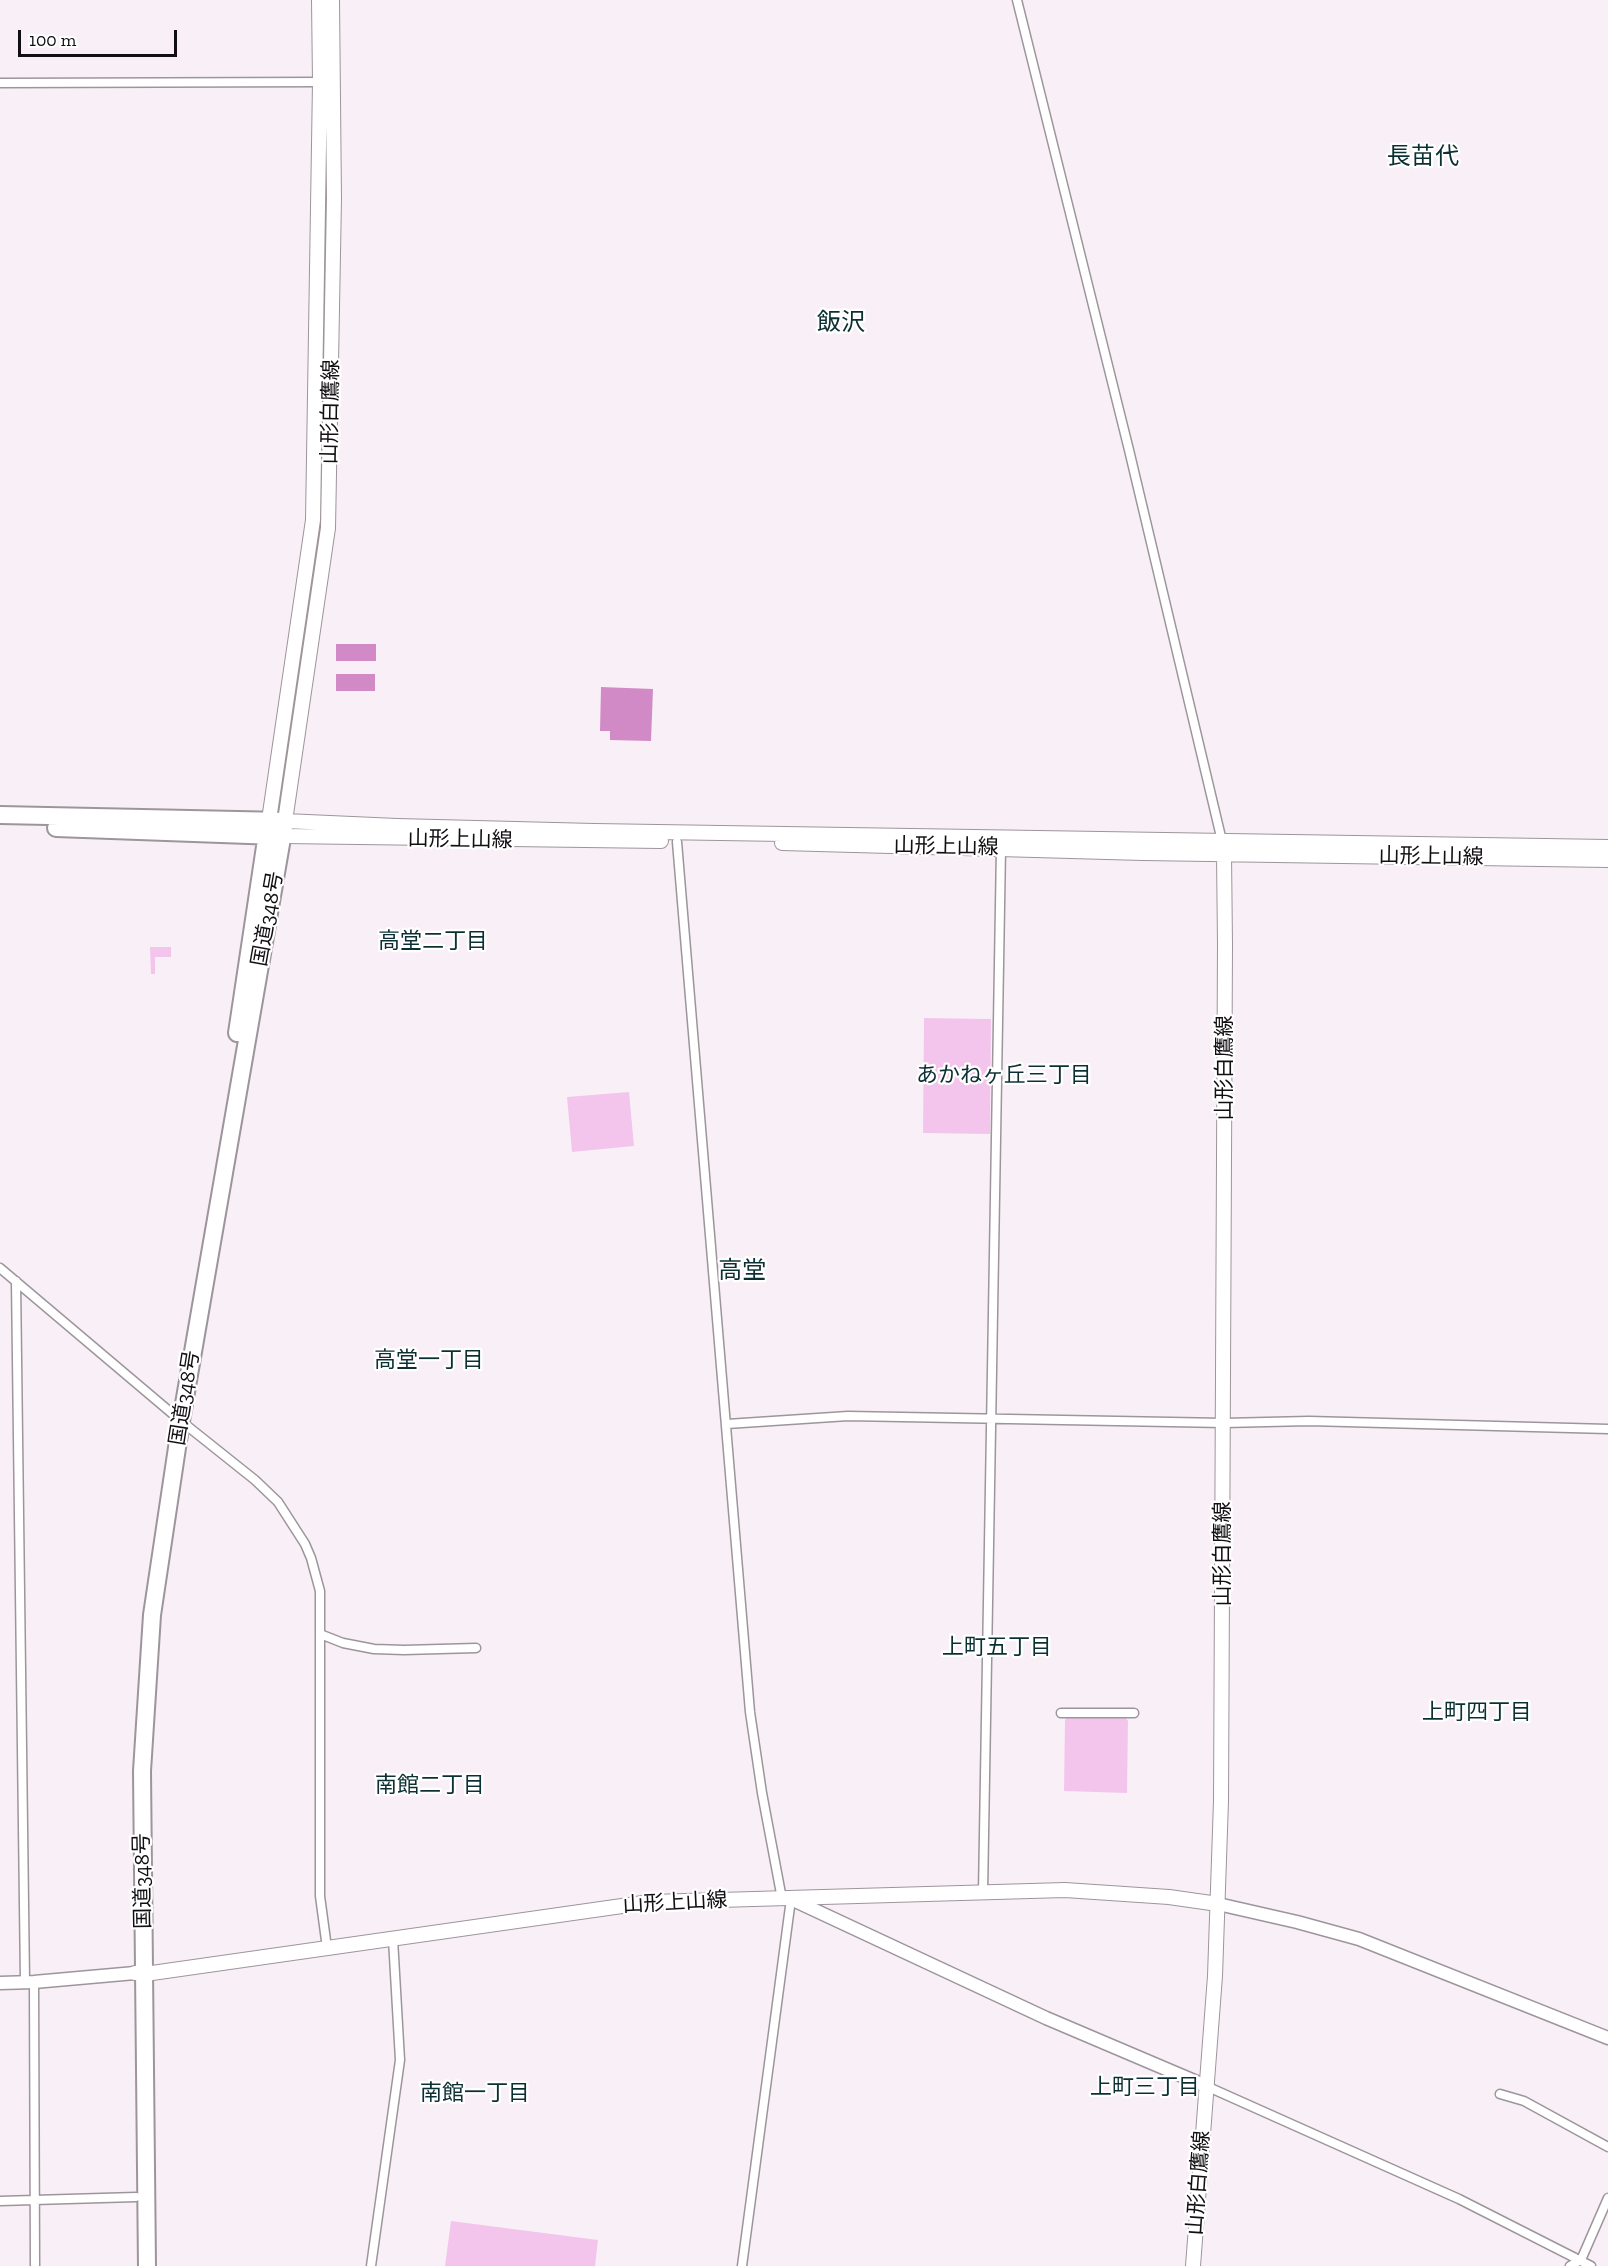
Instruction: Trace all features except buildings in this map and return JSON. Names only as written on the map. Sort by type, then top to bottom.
[{"type":"highway","points":[[0,816],[276,828]]},
{"type":"highway","points":[[0,825],[276,828]]},
{"type":"highway","name":"国道348号","points":[[137,2266],[142,1772],[152,1615],[177,1417],[276,828]]},
{"type":"highway","name":"国道348号","points":[[140,1974],[147,2266]]},
{"type":"main road","name":"山形白鷹線","points":[[318,0],[327,82]]},
{"type":"main road","name":"山形白鷹線","points":[[276,828],[328,528],[331,425],[327,82],[332,0]]},
{"type":"main road","name":"山形上山線","points":[[276,828],[372,824],[1608,860]]},
{"type":"main road","name":"山形上山線","points":[[276,828],[677,842],[1001,848],[1608,847]]},
{"type":"main road","name":"山形白鷹線","points":[[1193,2266],[1215,1976],[1218,1904],[1224,1423],[1223,848]]},
{"type":"main road","name":"山形上山線","points":[[140,1974],[650,1902],[1065,1890],[1169,1897],[1218,1904]]},
{"type":"street","points":[[1017,0],[1129,450],[1223,848]]},
{"type":"street","points":[[0,83],[327,82]]},
{"type":"street","points":[[677,842],[750,1712],[762,1792],[787,1899],[742,2266]]},
{"type":"street","points":[[983,1892],[993,1419],[1001,848]]},
{"type":"street","points":[[0,1268],[255,1480],[278,1502],[294,1523],[311,1558],[320,1591],[320,1896],[327,1948]]},
{"type":"street","points":[[16,1281],[35,2266]]},
{"type":"street","points":[[727,1424],[848,1416],[1224,1423],[1309,1421],[1608,1429]]},
{"type":"street","points":[[320,1634],[343,1643],[374,1649],[476,1648]]},
{"type":"street","points":[[1060,1713],[1134,1713]]},
{"type":"street","points":[[787,1899],[1046,2018],[1206,2086],[1459,2199],[1591,2266]]},
{"type":"street","points":[[1218,1904],[1359,1939],[1608,2038]]},
{"type":"street","points":[[371,2266],[400,2060],[393,1939]]},
{"type":"street","points":[[0,1983],[140,1974]]},
{"type":"street","points":[[1500,2094],[1524,2101],[1608,2147]]},
{"type":"street","points":[[0,2201],[136,2198]]},
{"type":"street","points":[[1570,2266],[1581,2260],[1608,2198]]},
{"type":"shaded area","points":[[336,644],[376,644],[376,661],[336,661]]},
{"type":"shaded area","points":[[336,674],[375,674],[375,691],[336,691]]},
{"type":"shaded area","points":[[601,687],[653,689],[651,741],[610,740],[610,731],[600,731]]},
{"type":"shaded area","points":[[150,947],[171,947],[171,957],[155,957],[155,974],[151,974]]},
{"type":"shaded area","points":[[924,1018],[991,1019],[990,1134],[923,1133]]},
{"type":"shaded area","points":[[629,1092],[634,1146],[572,1152],[567,1097]]},
{"type":"shaded area","points":[[1068,1715],[1124,1715],[1128,1721],[1127,1793],[1064,1791],[1065,1720]]},
{"type":"shaded area","points":[[451,2221],[598,2240],[595,2266],[445,2266]]},
{"type":"district","name":"長苗代","points":[[1423,157]]},
{"type":"district","name":"飯沢","points":[[841,323]]},
{"type":"district","name":"高堂二丁目","points":[[433,942]]},
{"type":"district","name":"あかねヶ丘三丁目","points":[[1004,1076]]},
{"type":"district","name":"高堂","points":[[742,1271]]},
{"type":"district","name":"高堂一丁目","points":[[429,1361]]},
{"type":"district","name":"上町五丁目","points":[[997,1648]]},
{"type":"district","name":"上町四丁目","points":[[1477,1713]]},
{"type":"district","name":"南館二丁目","points":[[430,1786]]},
{"type":"district","name":"上町三丁目","points":[[1145,2088]]},
{"type":"district","name":"南館一丁目","points":[[475,2094]]}]
